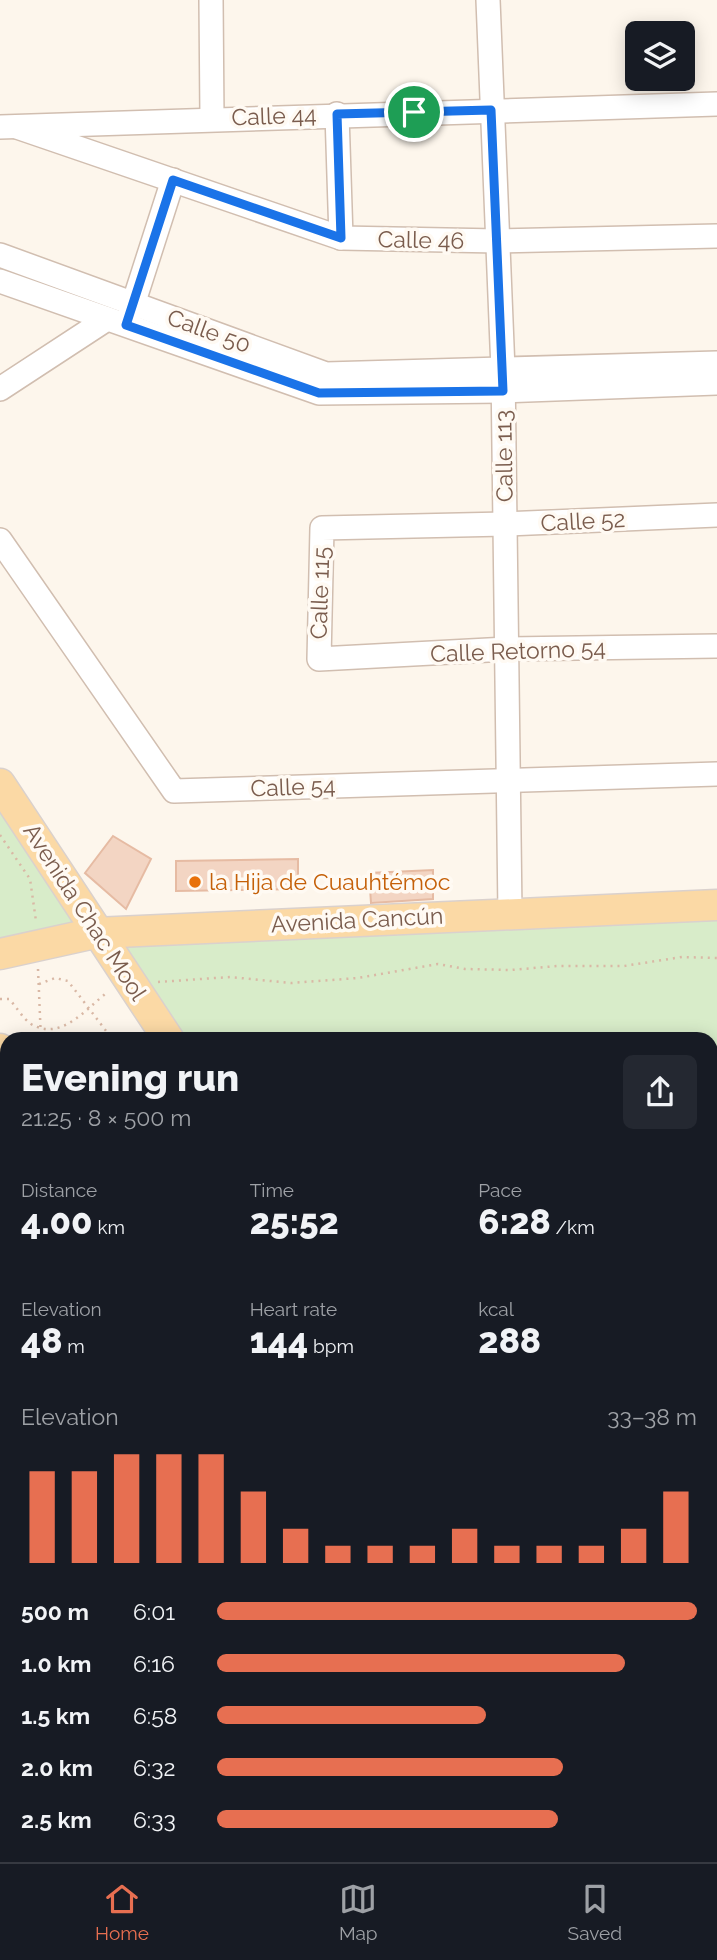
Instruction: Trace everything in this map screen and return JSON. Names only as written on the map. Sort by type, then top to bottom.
[{"type":"main road","name":"Avenida Chac Mool","points":[[0,784],[70,887],[95,933],[164,1032]]},
{"type":"main road","name":"Avenida Cancún","points":[[0,954],[95,933],[717,905]]},
{"type":"street","points":[[211,0],[212,118]]},
{"type":"street","name":"Calle 113","points":[[488,0],[503,380],[510,913]]},
{"type":"street","name":"Calle 44","points":[[9,127],[212,118],[717,104]]},
{"type":"street","points":[[337,114],[341,238]]},
{"type":"street","name":"Calle 46","points":[[9,127],[341,238],[498,241],[717,236]]},
{"type":"street","points":[[0,389],[116,322],[134,303],[173,180]]},
{"type":"street","name":"Calle 50","points":[[0,255],[326,374],[717,383]]},
{"type":"street","name":"Calle 50","points":[[0,281],[319,393],[717,363]]},
{"type":"street","name":"Calle 52","points":[[322,528],[717,515]]},
{"type":"street","name":"Calle 115","points":[[319,659],[322,528]]},
{"type":"street","name":"Calle 54","points":[[0,540],[174,791],[717,774]]},
{"type":"street","name":"Calle Retorno 54","points":[[319,659],[507,649],[717,646]]},
{"type":"path","points":[[0,835],[30,880],[35,898],[40,1032]]},
{"type":"path","points":[[0,999],[9,999],[29,1023],[40,1027],[62,1028],[116,987],[133,984],[230,977],[291,983],[358,978],[438,964],[465,969],[511,970],[557,966],[624,966],[682,957],[717,958]]},
{"type":"path","points":[[39,984],[55,978],[68,981],[107,1032]]},
{"type":"green space","points":[[0,800],[81,923],[0,951]]},
{"type":"green space","points":[[717,915],[717,1032],[175,1032],[120,942]]},
{"type":"building","points":[[113,836],[151,859],[126,909],[85,873]]},
{"type":"building","points":[[298,859],[298,889],[176,891],[176,861]]},
{"type":"building","points":[[433,870],[433,899],[371,903],[369,873]]},
{"type":"place","name":"la Hija de Cuauhtémoc","points":[[195,882]]},
{"type":"route","points":[[491,110],[503,391],[319,393],[126,325],[173,180],[341,238],[337,114],[414,112],[491,110]]}]
